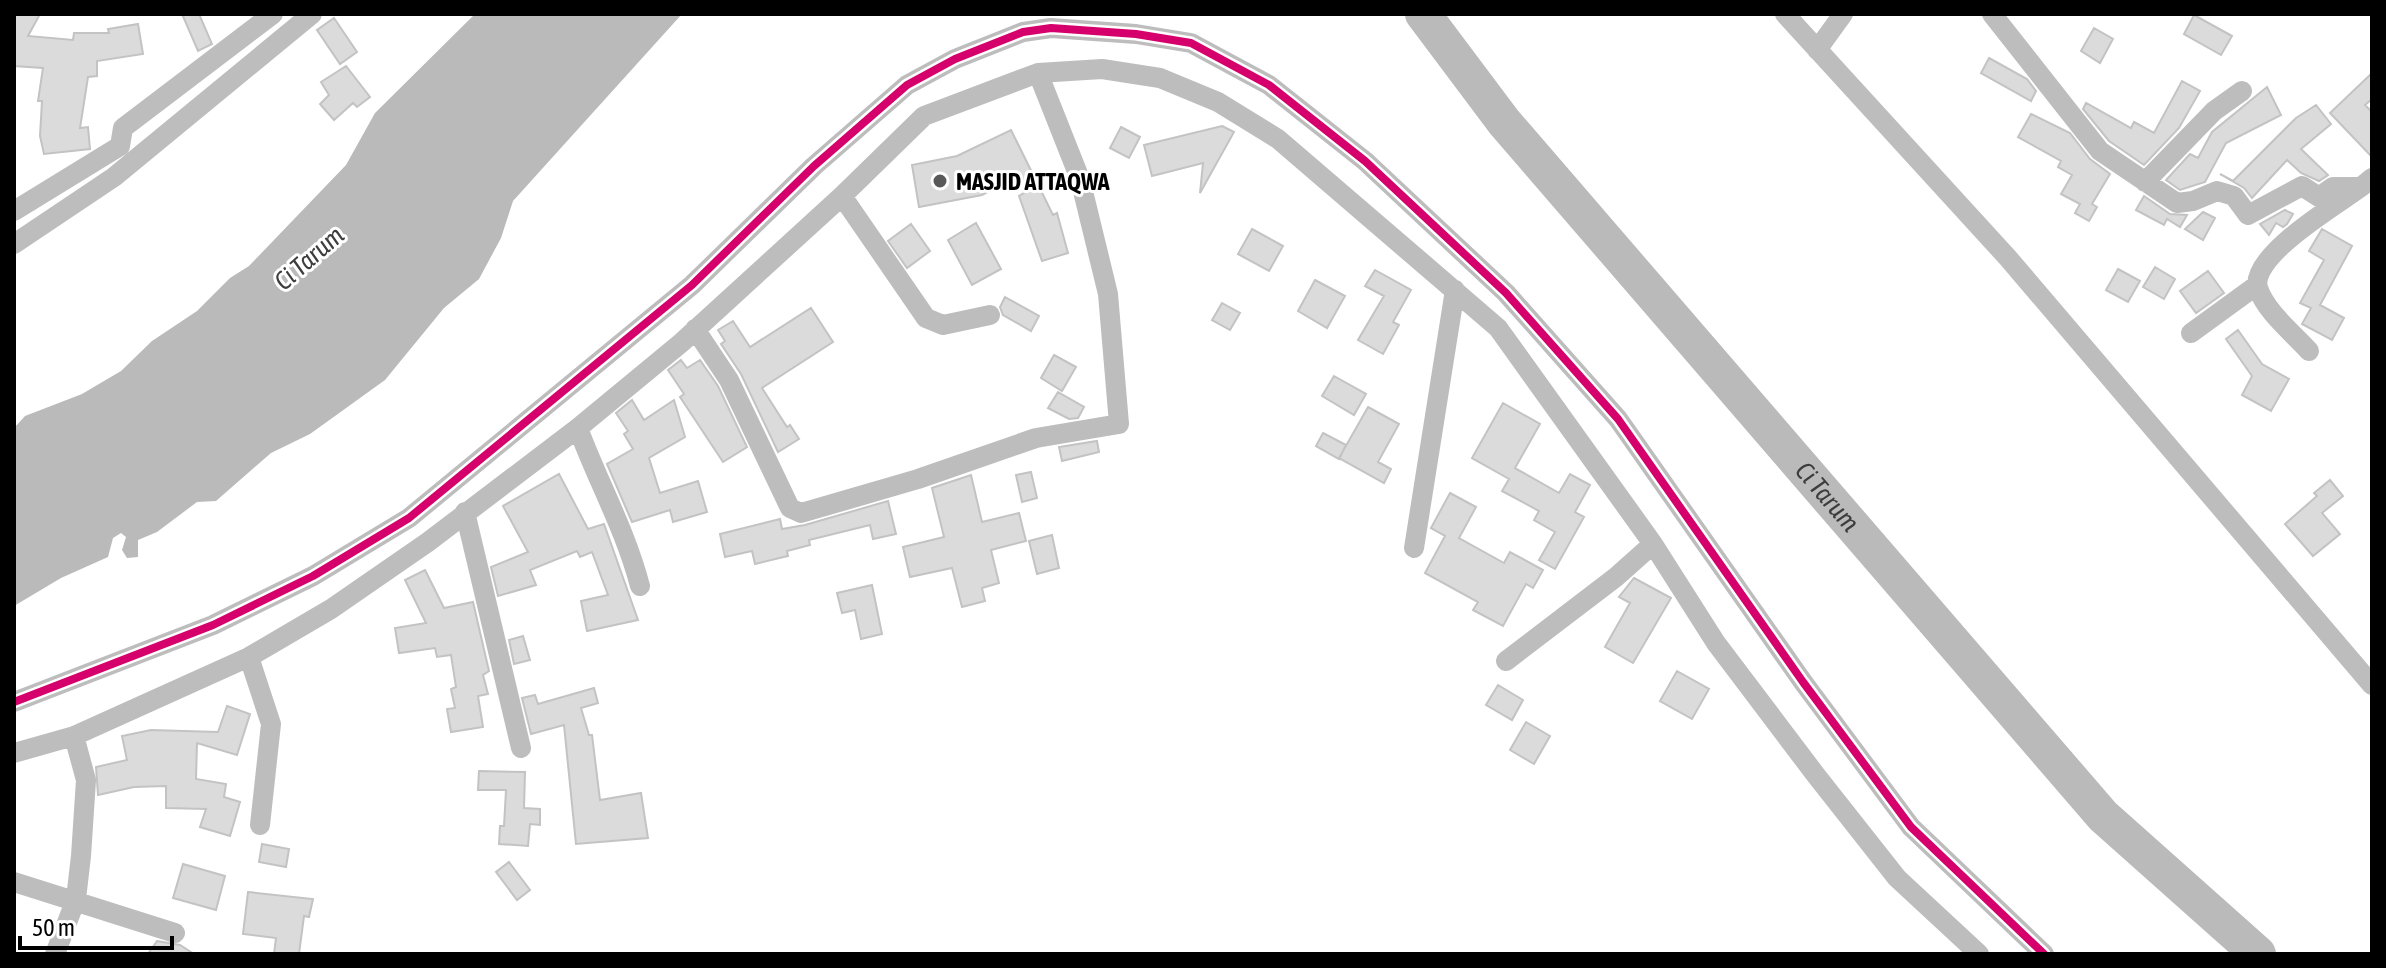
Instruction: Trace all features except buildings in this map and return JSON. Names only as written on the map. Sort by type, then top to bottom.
[{"type":"street","points":[[14,211],[120,146],[123,128],[273,14]]},
{"type":"street","points":[[14,244],[114,177],[312,14]]},
{"type":"street","points":[[1785,14],[2008,258],[2372,685]]},
{"type":"street","points":[[1817,50],[1843,14]]},
{"type":"street","points":[[1992,14],[2100,151],[2180,203],[2214,191],[2227,193],[2248,215],[2302,186],[2319,197],[2333,187],[2367,183]]},
{"type":"street","points":[[14,702],[213,625],[313,576],[409,518],[692,285],[814,166],[907,85],[955,59],[1023,32],[1051,28],[1136,34],[1191,43],[1269,85],[1365,161],[1506,293],[1618,419],[1803,682],[1911,827],[2044,954]]},
{"type":"street","points":[[14,753],[74,736],[249,657],[331,609],[578,428],[695,329],[842,196],[924,116],[1038,73],[1102,69],[1160,78],[1218,102],[1278,139],[1498,328],[1653,544],[1716,643],[1871,847],[1925,906],[1979,954]]},
{"type":"street","points":[[695,329],[729,380],[790,508],[801,513],[918,479],[1036,438],[1119,424],[1115,346],[1105,281],[1080,179],[1038,73]]},
{"type":"street","points":[[2145,182],[2214,111],[2242,91]]},
{"type":"street","points":[[2191,333],[2257,285],[2264,264],[2275,250],[2367,183]]},
{"type":"street","points":[[842,196],[926,318],[943,325],[990,315]]},
{"type":"street","points":[[2257,285],[2272,311],[2309,351]]},
{"type":"street","points":[[1414,548],[1455,290]]},
{"type":"street","points":[[578,428],[593,467],[619,518],[640,586]]},
{"type":"street","points":[[465,512],[521,748]]},
{"type":"street","points":[[1506,661],[1616,577],[1653,544]]},
{"type":"street","points":[[249,657],[271,724],[260,825]]},
{"type":"street","points":[[55,954],[76,899],[86,780],[74,736]]},
{"type":"street","points":[[14,882],[76,899],[175,933]]},
{"type":"water","points":[[475,14],[682,14],[513,201],[501,238],[479,279],[444,308],[385,380],[310,434],[271,453],[216,501],[197,502],[157,532],[138,540],[138,557],[127,558],[122,550],[126,537],[121,533],[113,538],[108,557],[61,578],[14,606],[14,428],[25,416],[82,394],[121,371],[152,341],[197,311],[230,278],[249,266],[346,165],[375,113]]},
{"type":"waterway","name":"Ci Tarum","points":[[1423,14],[1504,122],[2103,816],[2258,954]]},
{"type":"cycle path","points":[[14,702],[213,625],[313,576],[409,518],[692,285],[814,166],[907,85],[955,59],[1023,32],[1051,28],[1136,34],[1191,43],[1269,85],[1365,161],[1506,293],[1618,419],[1803,682],[1911,827],[2044,954]]},
{"type":"place","name":"MASJID ATTAQWA","points":[[940,181]]}]
